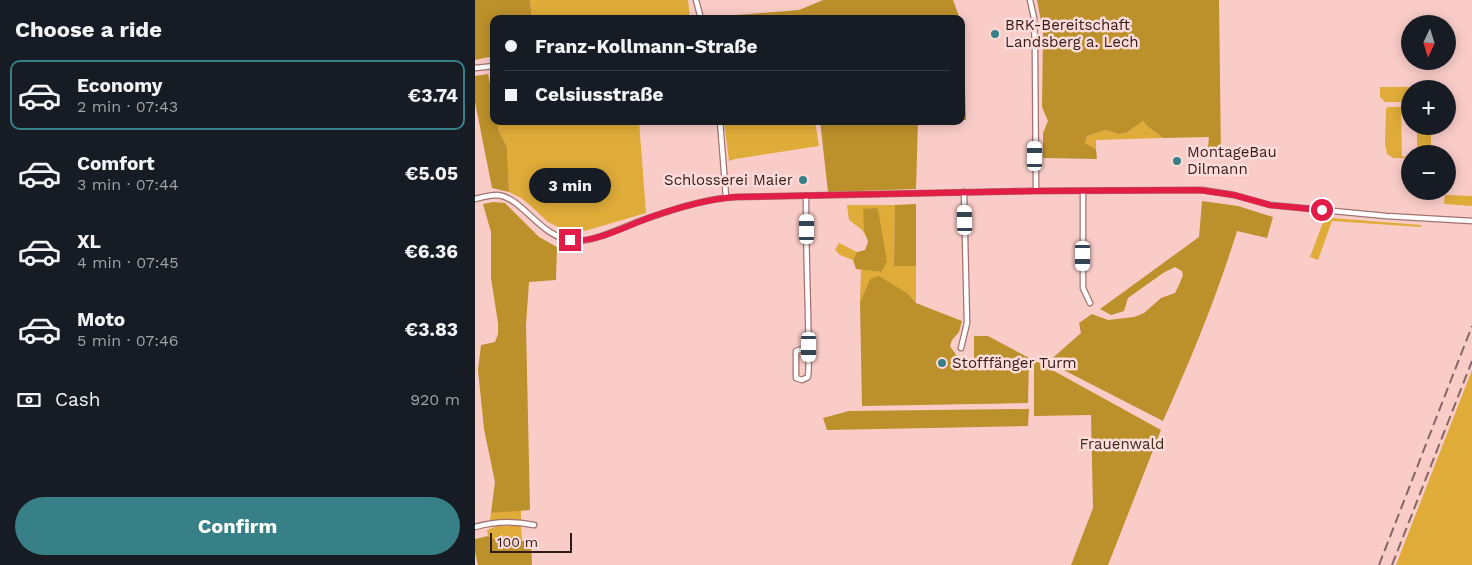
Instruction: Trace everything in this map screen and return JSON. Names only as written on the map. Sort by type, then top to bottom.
[{"type":"street","points":[[696,0],[700,15]]},
{"type":"street","points":[[1030,0],[1034,18],[1036,191]]},
{"type":"street","points":[[475,68],[490,66]]},
{"type":"street","points":[[720,125],[726,197]]},
{"type":"street","points":[[475,199],[494,195],[508,198],[545,229],[562,238],[577,241],[601,236],[677,208],[726,197],[1202,190],[1234,195],[1283,207],[1472,221]]},
{"type":"street","points":[[1083,191],[1083,288],[1090,303]]},
{"type":"street","points":[[961,348],[967,323],[964,192]]},
{"type":"street","points":[[806,196],[809,347],[808,377],[802,380],[796,378],[796,351],[809,347]]},
{"type":"street","points":[[475,527],[494,523],[521,522],[535,525]]},
{"type":"shaded area","points":[[530,0],[688,0],[690,15],[532,15]]},
{"type":"shaded area","points":[[1380,87],[1401,87],[1401,102],[1385,102],[1380,97]]},
{"type":"shaded area","points":[[1387,107],[1401,107],[1401,158],[1393,158],[1387,154],[1385,144]]},
{"type":"shaded area","points":[[1143,121],[1163,138],[1096,140],[1096,149],[1085,143],[1087,136],[1105,130],[1119,134],[1126,133]]},
{"type":"shaded area","points":[[498,125],[639,125],[646,213],[581,232],[564,230],[548,222],[521,198],[509,192],[507,147]]},
{"type":"shaded area","points":[[724,125],[816,125],[819,146],[729,161]]},
{"type":"shaded area","points":[[1417,135],[1431,135],[1431,145],[1417,145]]},
{"type":"shaded area","points":[[1456,195],[1472,196],[1472,206],[1444,204],[1444,200],[1456,200]]},
{"type":"shaded area","points":[[847,205],[895,205],[894,266],[916,266],[916,303],[908,294],[870,279],[860,302],[861,269],[881,272],[863,209],[866,236],[862,230],[849,220]]},
{"type":"shaded area","points":[[1332,218],[1421,225],[1421,227],[1332,221],[1318,260],[1310,257],[1324,221]]},
{"type":"shaded area","points":[[839,243],[857,252],[853,260],[840,255],[835,250]]},
{"type":"shaded area","points":[[1472,370],[1472,565],[1396,565]]},
{"type":"shaded area","points":[[521,510],[521,520],[490,520],[491,513]]},
{"type":"shaded area","points":[[497,526],[521,526],[522,541],[518,537],[494,539],[488,536],[487,530]]},
{"type":"green space","points":[[475,0],[530,0],[532,15],[490,15],[490,57],[475,60]]},
{"type":"green space","points":[[823,0],[953,0],[959,15],[736,15],[799,10]]},
{"type":"green space","points":[[1037,0],[1219,0],[1221,159],[1207,156],[1209,137],[1163,138],[1143,121],[1126,133],[1119,134],[1105,130],[1087,136],[1085,143],[1096,149],[1097,159],[1043,158],[1043,133],[1048,121],[1042,107],[1043,32]]},
{"type":"green space","points":[[488,74],[490,85],[490,125],[498,125],[507,147],[509,192],[492,188],[475,102],[475,76]]},
{"type":"green space","points":[[820,125],[918,125],[916,189],[828,192]]},
{"type":"green space","points":[[1202,201],[1238,206],[1273,217],[1267,238],[1237,231],[1203,327],[1163,421],[1048,362],[1081,333],[1079,323],[1092,314],[1108,320],[1134,317],[1144,313],[1161,298],[1175,293],[1183,275],[1182,271],[1175,267],[1163,273],[1128,298],[1124,311],[1111,315],[1100,309],[1199,237]]},
{"type":"green space","points":[[493,202],[505,203],[539,237],[557,247],[556,280],[529,282],[526,325],[530,510],[491,513],[495,482],[484,429],[478,370],[481,345],[495,342],[498,334],[491,278],[491,232],[483,204]]},
{"type":"green space","points":[[916,204],[916,266],[894,266],[895,205]]},
{"type":"green space","points":[[863,209],[878,209],[887,262],[881,272],[856,269],[853,260],[857,252],[865,250],[868,242],[864,230]]},
{"type":"green space","points":[[879,276],[908,294],[916,303],[962,321],[959,332],[952,340],[950,346],[958,358],[974,358],[974,336],[988,336],[1029,358],[1028,403],[862,406],[860,302],[870,279]]},
{"type":"green space","name":"Frauenwald","points":[[1034,360],[1161,430],[1108,565],[1071,565],[1093,508],[1091,415],[1034,416]]},
{"type":"green space","points":[[1029,409],[1028,426],[827,430],[823,418],[849,411]]},
{"type":"green space","points":[[488,536],[494,539],[518,537],[522,541],[531,541],[532,565],[478,565],[475,539]]},
{"type":"railway","points":[[1379,565],[1472,326]]},
{"type":"railway","points":[[1392,565],[1472,361]]},
{"type":"place","name":"BRK-Bereitschaft Landsberg a. Lech","points":[[995,34]]},
{"type":"place","name":"MontageBau Dilmann","points":[[1177,161]]},
{"type":"place","name":"Schlosserei Maier","points":[[803,180]]},
{"type":"place","name":"Stofffänger Turm","points":[[942,363]]},
{"type":"route","points":[[570,240],[587,240],[677,208],[726,197],[1199,190],[1234,195],[1270,205],[1322,210]]}]
